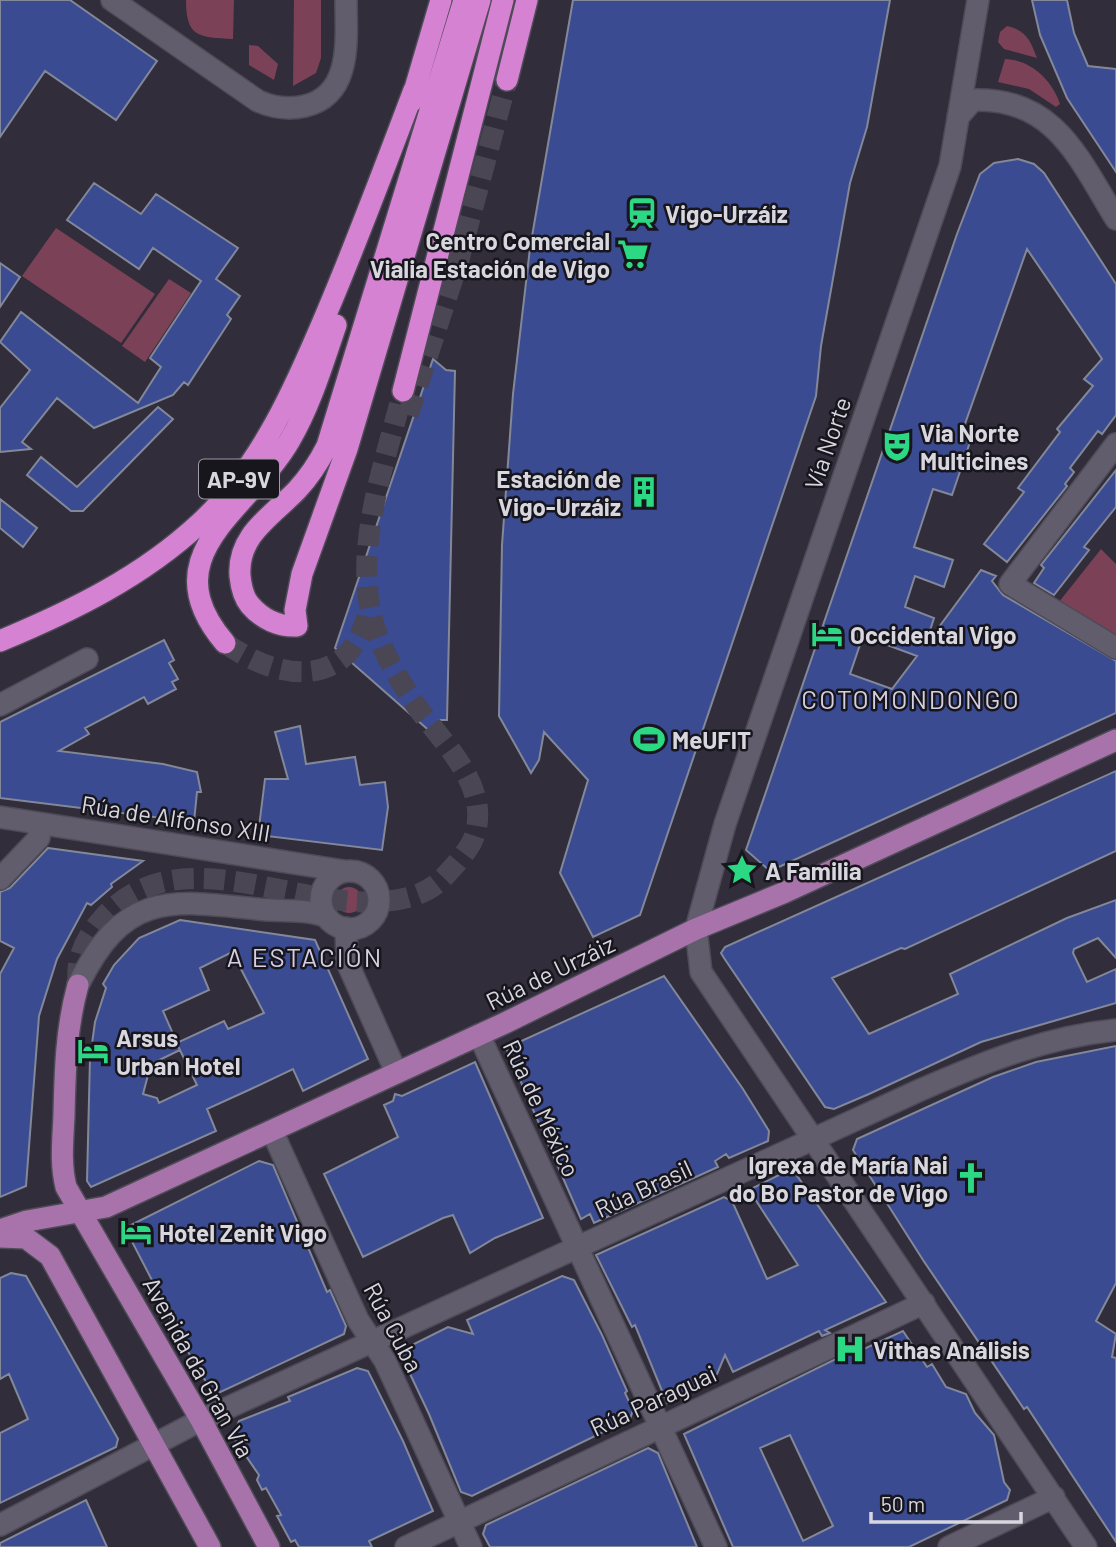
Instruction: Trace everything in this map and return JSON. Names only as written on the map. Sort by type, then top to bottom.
[{"type":"highway","points":[[225,643],[209,624],[199,602],[201,558],[212,534],[273,466],[305,410],[389,181],[441,0]]},
{"type":"highway","points":[[464,0],[327,446],[316,467],[255,529],[244,547],[240,569],[241,586],[247,603],[259,615],[274,622],[297,626],[295,610],[302,574],[346,449],[480,0]]},
{"type":"highway","points":[[402,391],[502,0]]},
{"type":"highway","points":[[507,80],[527,0]]},
{"type":"highway","name":"AP-9V","points":[[0,641],[116,586],[165,552],[200,523],[245,471],[291,399],[353,251],[414,90]]},
{"type":"main road","name":"Rúa de Urzáiz","points":[[0,1230],[27,1221],[106,1208],[479,1035],[696,929],[783,893],[1116,740]]},
{"type":"main road","name":"Avenida da Gran Vía","points":[[78,985],[67,1034],[62,1164],[65,1186],[201,1420],[269,1547]]},
{"type":"main road","points":[[0,1237],[26,1238],[50,1256],[210,1547]]},
{"type":"street","points":[[112,0],[258,101],[283,109],[310,105],[323,99],[342,75],[346,0]]},
{"type":"street","name":"Vía Norte","points":[[696,929],[725,824],[950,166],[958,117],[969,91],[978,0]]},
{"type":"street","points":[[969,91],[1012,102],[1056,128],[1068,142],[1116,219]]},
{"type":"street","points":[[1116,444],[1010,584],[1116,648]]},
{"type":"street","points":[[0,705],[87,659]]},
{"type":"street","name":"Rúa de Alfonso XIII","points":[[0,817],[344,871]]},
{"type":"street","points":[[0,878],[39,838],[38,824]]},
{"type":"street","points":[[78,985],[91,958],[110,934],[135,914],[158,905],[206,903],[300,911],[327,917],[346,928],[368,922],[378,907],[377,888],[364,874],[344,871],[328,881],[323,889],[321,898],[327,917]]},
{"type":"street","points":[[346,928],[347,961],[396,1072]]},
{"type":"street","points":[[696,929],[701,972],[1087,1547]]},
{"type":"street","name":"Rúa Brasil","points":[[0,1525],[201,1420],[989,1060],[1055,1040],[1116,1030]]},
{"type":"street","name":"Rúa de México","points":[[479,1035],[716,1547]]},
{"type":"street","name":"Rúa Cuba","points":[[272,1131],[358,1320],[373,1341],[471,1547]]},
{"type":"street","name":"Rúa Paraguai","points":[[406,1547],[661,1424],[924,1303]]},
{"type":"street","points":[[948,1547],[1054,1497]]},
{"type":"shaded area","points":[[186,0],[234,0],[233,39],[203,36],[192,29]]},
{"type":"shaded area","points":[[294,0],[321,0],[321,58],[316,73],[293,86]]},
{"type":"shaded area","points":[[1007,26],[1027,37],[1037,58],[1004,49],[998,42],[1000,32]]},
{"type":"shaded area","points":[[249,45],[258,46],[278,64],[274,80],[249,65]]},
{"type":"shaded area","points":[[1005,59],[1032,67],[1046,79],[1060,104],[1056,107],[1029,89],[998,82]]},
{"type":"shaded area","points":[[56,228],[155,294],[121,343],[22,276]]},
{"type":"shaded area","points":[[169,279],[191,293],[145,362],[122,346]]},
{"type":"shaded area","points":[[1101,549],[1116,564],[1116,637],[1059,602]]},
{"type":"shaded area","points":[[349,887],[358,891],[362,900],[358,909],[349,913],[340,909],[336,900],[340,891]]},
{"type":"building","points":[[0,0],[70,0],[157,61],[116,120],[45,71],[0,137]]},
{"type":"building","name":"Estación de Vigo-Urzáiz","points":[[573,0],[890,0],[867,127],[850,183],[821,346],[816,396],[640,915],[593,937],[560,873],[588,780],[544,732],[539,760],[531,773],[499,716],[502,545],[513,394],[530,248]]},
{"type":"building","points":[[1032,0],[1067,0],[1074,33],[1088,66],[1116,69],[1116,172],[1067,98],[1040,35]]},
{"type":"building","points":[[1018,159],[1034,164],[1044,173],[1116,284],[1116,415],[1102,434],[1098,431],[1070,468],[1074,472],[1065,484],[1067,486],[1007,562],[984,544],[1024,492],[1018,488],[1060,432],[1057,429],[1093,386],[1084,379],[1102,359],[1027,249],[960,438],[970,442],[952,495],[933,489],[914,547],[953,560],[944,587],[915,576],[905,607],[934,618],[925,646],[981,570],[996,576],[992,581],[1003,595],[1116,661],[1116,713],[770,871],[746,850],[957,234],[980,174],[994,163]],"holes":[[[863,636],[917,656],[892,689],[850,674]]]},
{"type":"building","points":[[94,183],[141,214],[156,194],[238,248],[216,279],[240,296],[227,315],[231,319],[188,385],[184,382],[173,395],[94,428],[57,398],[22,442],[31,449],[0,452],[0,408],[30,370],[0,342],[21,312],[138,403],[161,367],[150,358],[201,281],[153,248],[139,269],[67,220]]},
{"type":"building","points":[[0,263],[20,277],[0,307]]},
{"type":"building","points":[[433,359],[446,370],[455,371],[447,720],[439,720],[433,734],[335,648]]},
{"type":"building","points":[[158,407],[173,419],[83,511],[71,511],[27,475],[41,457],[77,487]]},
{"type":"building","points":[[1116,470],[1116,507],[1084,547],[1089,550],[1054,595],[1034,583],[1044,568],[1041,565]]},
{"type":"building","points":[[0,499],[37,528],[23,547],[0,528]]},
{"type":"building","points":[[164,640],[174,660],[169,663],[178,679],[172,682],[176,689],[148,704],[144,697],[85,728],[89,734],[59,751],[163,764],[197,772],[201,792],[197,792],[194,822],[0,798],[0,722]]},
{"type":"building","points":[[300,726],[306,764],[355,757],[360,785],[385,782],[388,807],[382,850],[258,835],[265,779],[288,779],[275,732]]},
{"type":"building","points":[[1116,771],[1116,851],[905,949],[901,948],[832,978],[869,1034],[958,994],[950,974],[1067,918],[1116,900],[1116,958],[1098,938],[1074,949],[1073,953],[1087,982],[1116,969],[1116,1003],[981,1042],[834,1109],[825,1107],[724,958],[721,953],[725,947]]},
{"type":"building","points":[[48,848],[143,861],[111,884],[112,887],[91,905],[87,903],[57,959],[39,1016],[26,1186],[0,1197],[0,974],[14,948],[0,941],[0,892],[10,888]]},
{"type":"building","points":[[180,920],[315,940],[368,1059],[303,1091],[293,1069],[207,1109],[216,1131],[91,1187],[87,1181],[90,1058],[95,1022],[106,988],[103,984],[114,965],[139,938]],"holes":[[[232,952],[264,1013],[228,1029],[224,1021],[177,1043],[163,1011],[209,990],[200,968]],[[180,1050],[197,1085],[159,1103],[157,1098],[143,1094],[151,1064]]]},
{"type":"building","points":[[664,976],[743,1089],[769,1131],[768,1141],[729,1158],[726,1154],[715,1161],[718,1167],[594,1223],[590,1214],[581,1219],[506,1048]]},
{"type":"building","points":[[1116,1046],[1116,1283],[1096,1321],[1116,1334],[1112,1357],[1116,1358],[1116,1542],[1027,1407],[1024,1409],[923,1260],[853,1150],[857,1139],[993,1077],[1036,1062]]},
{"type":"building","points":[[475,1062],[543,1218],[495,1238],[470,1253],[453,1215],[363,1257],[324,1174],[398,1137],[384,1105],[393,1101],[395,1094],[402,1096]]},
{"type":"building","points":[[259,1161],[273,1165],[327,1292],[330,1290],[346,1326],[344,1334],[214,1395],[173,1327],[168,1311],[127,1232],[129,1226]]},
{"type":"building","points":[[787,1171],[795,1173],[886,1302],[825,1330],[830,1333],[822,1336],[819,1331],[733,1372],[725,1355],[717,1374],[667,1403],[635,1325],[632,1327],[596,1255],[724,1197],[732,1201],[767,1279],[798,1265],[749,1190]]},
{"type":"building","points":[[11,1273],[26,1276],[118,1439],[116,1447],[0,1503],[0,1433],[28,1419],[9,1374],[0,1379],[0,1278]]},
{"type":"building","points":[[562,1276],[574,1280],[602,1335],[627,1391],[625,1393],[633,1410],[630,1419],[472,1496],[461,1492],[402,1357],[406,1348],[448,1327],[473,1334],[467,1320]]},
{"type":"building","points":[[903,1331],[927,1367],[932,1364],[946,1387],[966,1394],[975,1413],[994,1435],[1004,1482],[1010,1490],[1007,1500],[909,1547],[733,1547],[684,1434],[860,1347],[864,1349]],"holes":[[[790,1435],[833,1526],[803,1541],[760,1448]]]},
{"type":"building","points":[[357,1368],[368,1371],[403,1441],[433,1511],[369,1541],[372,1547],[299,1547],[295,1540],[291,1542],[277,1516],[281,1515],[266,1488],[262,1490],[257,1480],[259,1475],[233,1437],[239,1421],[290,1401],[288,1397]]},
{"type":"building","points":[[648,1448],[658,1453],[697,1547],[490,1547],[483,1534],[486,1525]]},
{"type":"building","points":[[86,1500],[107,1547],[0,1547],[0,1543]]},
{"type":"tunnel","points":[[408,415],[458,263],[507,80]]},
{"type":"tunnel","points":[[78,985],[82,949],[102,919],[132,894],[166,881],[201,878],[352,901],[388,901],[416,895],[435,885],[456,865],[470,846],[478,815],[469,780],[449,748],[415,704],[392,666],[374,625],[368,596],[369,537],[374,507],[403,391]]},
{"type":"tunnel","points":[[225,643],[269,666],[291,671],[312,671],[331,665],[348,653],[361,634],[369,607]]},
{"type":"place","name":"Vigo-Urzáiz","points":[[642,213]]},
{"type":"place","name":"Centro Comercial Vialia Estación de Vigo","points":[[633,254]]},
{"type":"place","name":"Via Norte Multicines","points":[[897,446]]},
{"type":"place","name":"Estación de Vigo-Urzáiz","points":[[644,492]]},
{"type":"place","name":"Occidental Vigo","points":[[827,634]]},
{"type":"place","name":"MeUFIT","points":[[649,739]]},
{"type":"place","name":"A Familia","points":[[742,870]]},
{"type":"place","name":"Arsus Urban Hotel","points":[[93,1051]]},
{"type":"place","name":"Igrexa de María Nai do Bo Pastor de Vigo","points":[[971,1178]]},
{"type":"place","name":"Hotel Zenit Vigo","points":[[136,1232]]},
{"type":"place","name":"Vithas Análisis","points":[[850,1349]]},
{"type":"district","name":"COTOMONDONGO","points":[[911,698]]},
{"type":"district","name":"A ESTACIÓN","points":[[305,956]]}]
